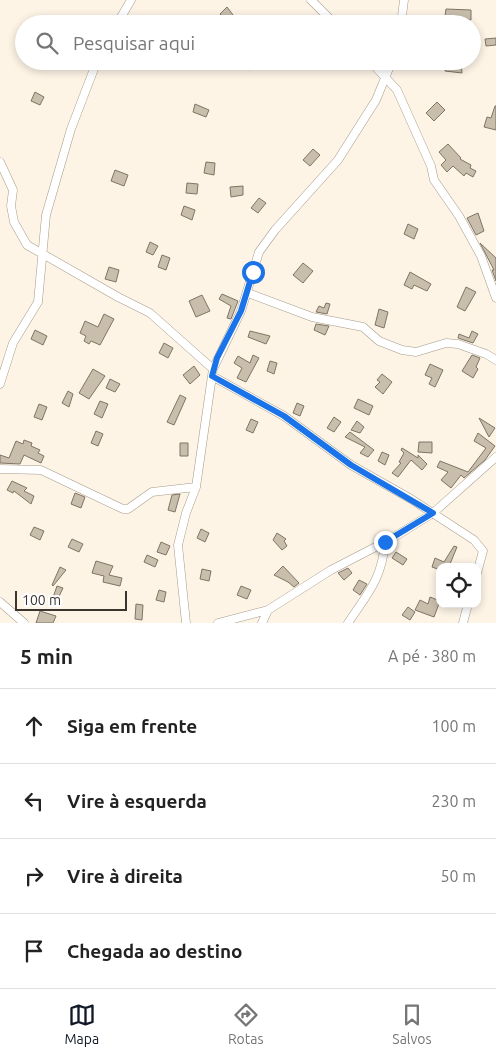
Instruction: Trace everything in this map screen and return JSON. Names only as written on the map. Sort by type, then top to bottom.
[{"type":"street","points":[[122,15],[131,0]]},
{"type":"street","points":[[311,0],[326,15]]},
{"type":"street","points":[[402,15],[404,0]]},
{"type":"street","points":[[0,384],[13,343],[38,302],[46,215],[84,91],[93,70]]},
{"type":"street","points":[[378,70],[397,90],[430,166],[434,180],[459,216],[481,256],[496,298]]},
{"type":"street","points":[[186,623],[178,545],[186,513],[196,487],[212,372],[248,293],[255,259],[259,252],[275,230],[338,160],[376,100],[388,70]]},
{"type":"street","points":[[0,162],[13,190],[11,206],[19,234],[27,245],[150,313],[212,372],[284,416],[351,465],[433,513],[474,540],[483,551],[480,563]]},
{"type":"street","points":[[248,293],[312,317],[363,327],[379,341],[402,350],[416,352],[446,343],[458,344],[486,354],[496,360]]},
{"type":"street","points":[[218,623],[268,610],[331,570],[385,542],[433,513],[496,457]]},
{"type":"street","points":[[0,469],[41,470],[123,509],[128,509],[152,492],[196,487]]},
{"type":"street","points":[[348,623],[378,579],[383,561],[385,542]]},
{"type":"street","points":[[0,602],[24,623]]},
{"type":"street","points":[[463,623],[467,608]]},
{"type":"street","points":[[262,623],[268,610]]},
{"type":"building","points":[[227,7],[233,15],[221,15]]},
{"type":"building","points":[[446,9],[471,10],[471,15],[445,15]]},
{"type":"building","points":[[496,38],[496,45],[486,46],[485,39]]},
{"type":"building","points":[[462,70],[462,73],[445,71]]},
{"type":"building","points":[[35,92],[44,97],[40,105],[31,101]]},
{"type":"building","points":[[437,102],[445,110],[434,121],[426,113]]},
{"type":"building","points":[[195,104],[209,110],[206,117],[193,112]]},
{"type":"building","points":[[495,106],[496,130],[484,127],[487,117],[491,118]]},
{"type":"building","points":[[448,144],[460,159],[471,165],[470,168],[476,171],[473,177],[466,173],[464,176],[453,166],[447,172],[441,165],[446,160],[439,152]]},
{"type":"building","points":[[313,149],[320,155],[310,166],[303,160]]},
{"type":"building","points":[[206,162],[215,163],[214,175],[204,173]]},
{"type":"building","points":[[115,170],[128,175],[124,186],[111,181]]},
{"type":"building","points":[[187,183],[198,184],[197,194],[186,193]]},
{"type":"building","points":[[243,186],[243,195],[231,197],[230,187]]},
{"type":"building","points":[[259,198],[266,203],[258,213],[251,208]]},
{"type":"building","points":[[184,206],[195,210],[192,220],[181,215]]},
{"type":"building","points":[[478,213],[484,231],[476,235],[467,218]]},
{"type":"building","points":[[408,224],[418,229],[414,239],[404,234]]},
{"type":"building","points":[[150,242],[158,246],[153,255],[146,252]]},
{"type":"building","points":[[480,243],[496,258],[496,281],[492,270],[494,270]]},
{"type":"building","points":[[162,255],[170,258],[166,270],[158,267]]},
{"type":"building","points":[[303,263],[313,271],[303,283],[293,275]]},
{"type":"building","points":[[109,267],[119,270],[116,282],[105,279]]},
{"type":"building","points":[[410,272],[431,284],[427,291],[414,285],[412,289],[404,285]]},
{"type":"building","points":[[466,287],[476,292],[465,311],[457,307]]},
{"type":"building","points":[[222,294],[238,301],[231,319],[227,318],[231,306],[219,299]]},
{"type":"building","points":[[202,295],[210,311],[196,317],[189,301]]},
{"type":"building","points":[[326,303],[330,304],[327,314],[316,312],[319,306],[324,308]]},
{"type":"building","points":[[379,309],[388,312],[384,328],[375,325]]},
{"type":"building","points":[[104,314],[114,319],[100,345],[91,341],[89,344],[84,341],[86,336],[80,333],[85,321],[98,327]]},
{"type":"building","points":[[316,324],[329,326],[325,335],[314,330]]},
{"type":"building","points":[[35,330],[47,336],[43,345],[31,339]]},
{"type":"building","points":[[250,331],[270,336],[266,344],[248,337]]},
{"type":"building","points":[[472,331],[478,334],[473,343],[458,338],[459,334],[469,338]]},
{"type":"building","points":[[164,343],[173,348],[168,358],[159,353]]},
{"type":"building","points":[[253,355],[259,358],[246,382],[237,378],[242,368],[234,363],[238,356],[250,363]]},
{"type":"building","points":[[472,355],[480,358],[476,367],[478,369],[473,378],[462,371]]},
{"type":"building","points":[[270,361],[277,363],[274,374],[267,371]]},
{"type":"building","points":[[430,364],[443,370],[435,387],[429,384],[432,378],[425,375]]},
{"type":"building","points":[[194,366],[200,375],[190,384],[183,375]]},
{"type":"building","points":[[93,369],[105,376],[89,399],[79,393]]},
{"type":"building","points":[[382,374],[392,382],[383,394],[375,387],[380,382],[377,380]]},
{"type":"building","points":[[110,379],[120,384],[115,392],[106,388]]},
{"type":"building","points":[[68,391],[73,394],[69,407],[62,403]]},
{"type":"building","points":[[180,395],[186,398],[174,425],[167,422]]},
{"type":"building","points":[[358,399],[373,406],[369,415],[354,408]]},
{"type":"building","points":[[100,401],[108,404],[102,418],[94,414]]},
{"type":"building","points":[[297,403],[304,406],[300,416],[293,413]]},
{"type":"building","points":[[39,404],[47,407],[42,420],[34,417]]},
{"type":"building","points":[[334,417],[341,422],[334,432],[327,428]]},
{"type":"building","points":[[479,418],[495,428],[489,437]]},
{"type":"building","points":[[251,419],[258,422],[253,433],[246,430]]},
{"type":"building","points":[[357,421],[364,427],[360,433],[351,430]]},
{"type":"building","points":[[96,431],[103,434],[98,446],[91,443]]},
{"type":"building","points":[[350,432],[374,450],[368,457],[360,453],[365,447],[345,437]]},
{"type":"building","points":[[478,433],[495,446],[485,460],[464,478],[461,475],[451,488],[441,480],[448,472],[437,467],[440,461],[468,472],[486,448],[474,441]]},
{"type":"building","points":[[24,440],[32,443],[31,446],[40,450],[38,453],[44,456],[41,463],[24,455],[20,464],[0,463],[0,455],[9,458],[16,441],[23,444]]},
{"type":"building","points":[[419,442],[432,442],[432,453],[418,452]]},
{"type":"building","points":[[180,443],[188,443],[188,456],[180,456]]},
{"type":"building","points":[[402,448],[418,458],[418,455],[427,464],[422,470],[411,460],[398,477],[392,473],[401,463],[399,462],[404,453],[401,450]]},
{"type":"building","points":[[382,452],[389,455],[385,465],[378,461]]},
{"type":"building","points":[[12,481],[27,488],[24,491],[34,496],[31,504],[14,491],[13,493],[7,490]]},
{"type":"building","points":[[75,493],[85,497],[81,508],[71,504]]},
{"type":"building","points":[[180,494],[175,512],[168,510],[172,495]]},
{"type":"building","points":[[34,527],[44,531],[40,540],[30,535]]},
{"type":"building","points":[[201,529],[209,533],[205,542],[197,538]]},
{"type":"building","points":[[277,533],[286,539],[284,541],[287,546],[282,550],[273,540]]},
{"type":"building","points":[[72,539],[83,544],[79,552],[68,547]]},
{"type":"building","points":[[161,542],[170,546],[166,555],[157,552]]},
{"type":"building","points":[[454,546],[457,547],[450,563],[436,563],[436,568],[432,567],[435,558],[444,562]]},
{"type":"building","points":[[396,552],[407,559],[403,565],[392,558]]},
{"type":"building","points":[[147,555],[158,560],[155,567],[144,562]]},
{"type":"building","points":[[96,561],[113,566],[109,575],[122,578],[120,586],[103,582],[104,576],[92,573]]},
{"type":"building","points":[[283,566],[299,583],[294,587],[274,575]]},
{"type":"building","points":[[60,567],[66,570],[53,586],[52,585]]},
{"type":"building","points":[[348,568],[352,573],[344,580],[338,573]]},
{"type":"building","points":[[202,569],[211,571],[209,581],[200,579]]},
{"type":"building","points":[[359,580],[367,584],[360,595],[353,590]]},
{"type":"building","points":[[57,586],[63,588],[55,605],[51,603]]},
{"type":"building","points":[[241,586],[251,590],[247,599],[237,595]]},
{"type":"building","points":[[159,590],[166,592],[164,602],[156,600]]},
{"type":"building","points":[[430,597],[436,599],[437,608],[434,617],[415,610],[420,600],[428,604]]},
{"type":"building","points":[[136,604],[143,605],[142,620],[135,619]]},
{"type":"building","points":[[408,607],[415,612],[410,620],[402,615]]},
{"type":"building","points":[[40,611],[56,616],[53,623],[36,623]]},
{"type":"route","points":[[253,272],[241,311],[212,369],[212,376],[284,416],[351,465],[433,513],[385,542]]}]
